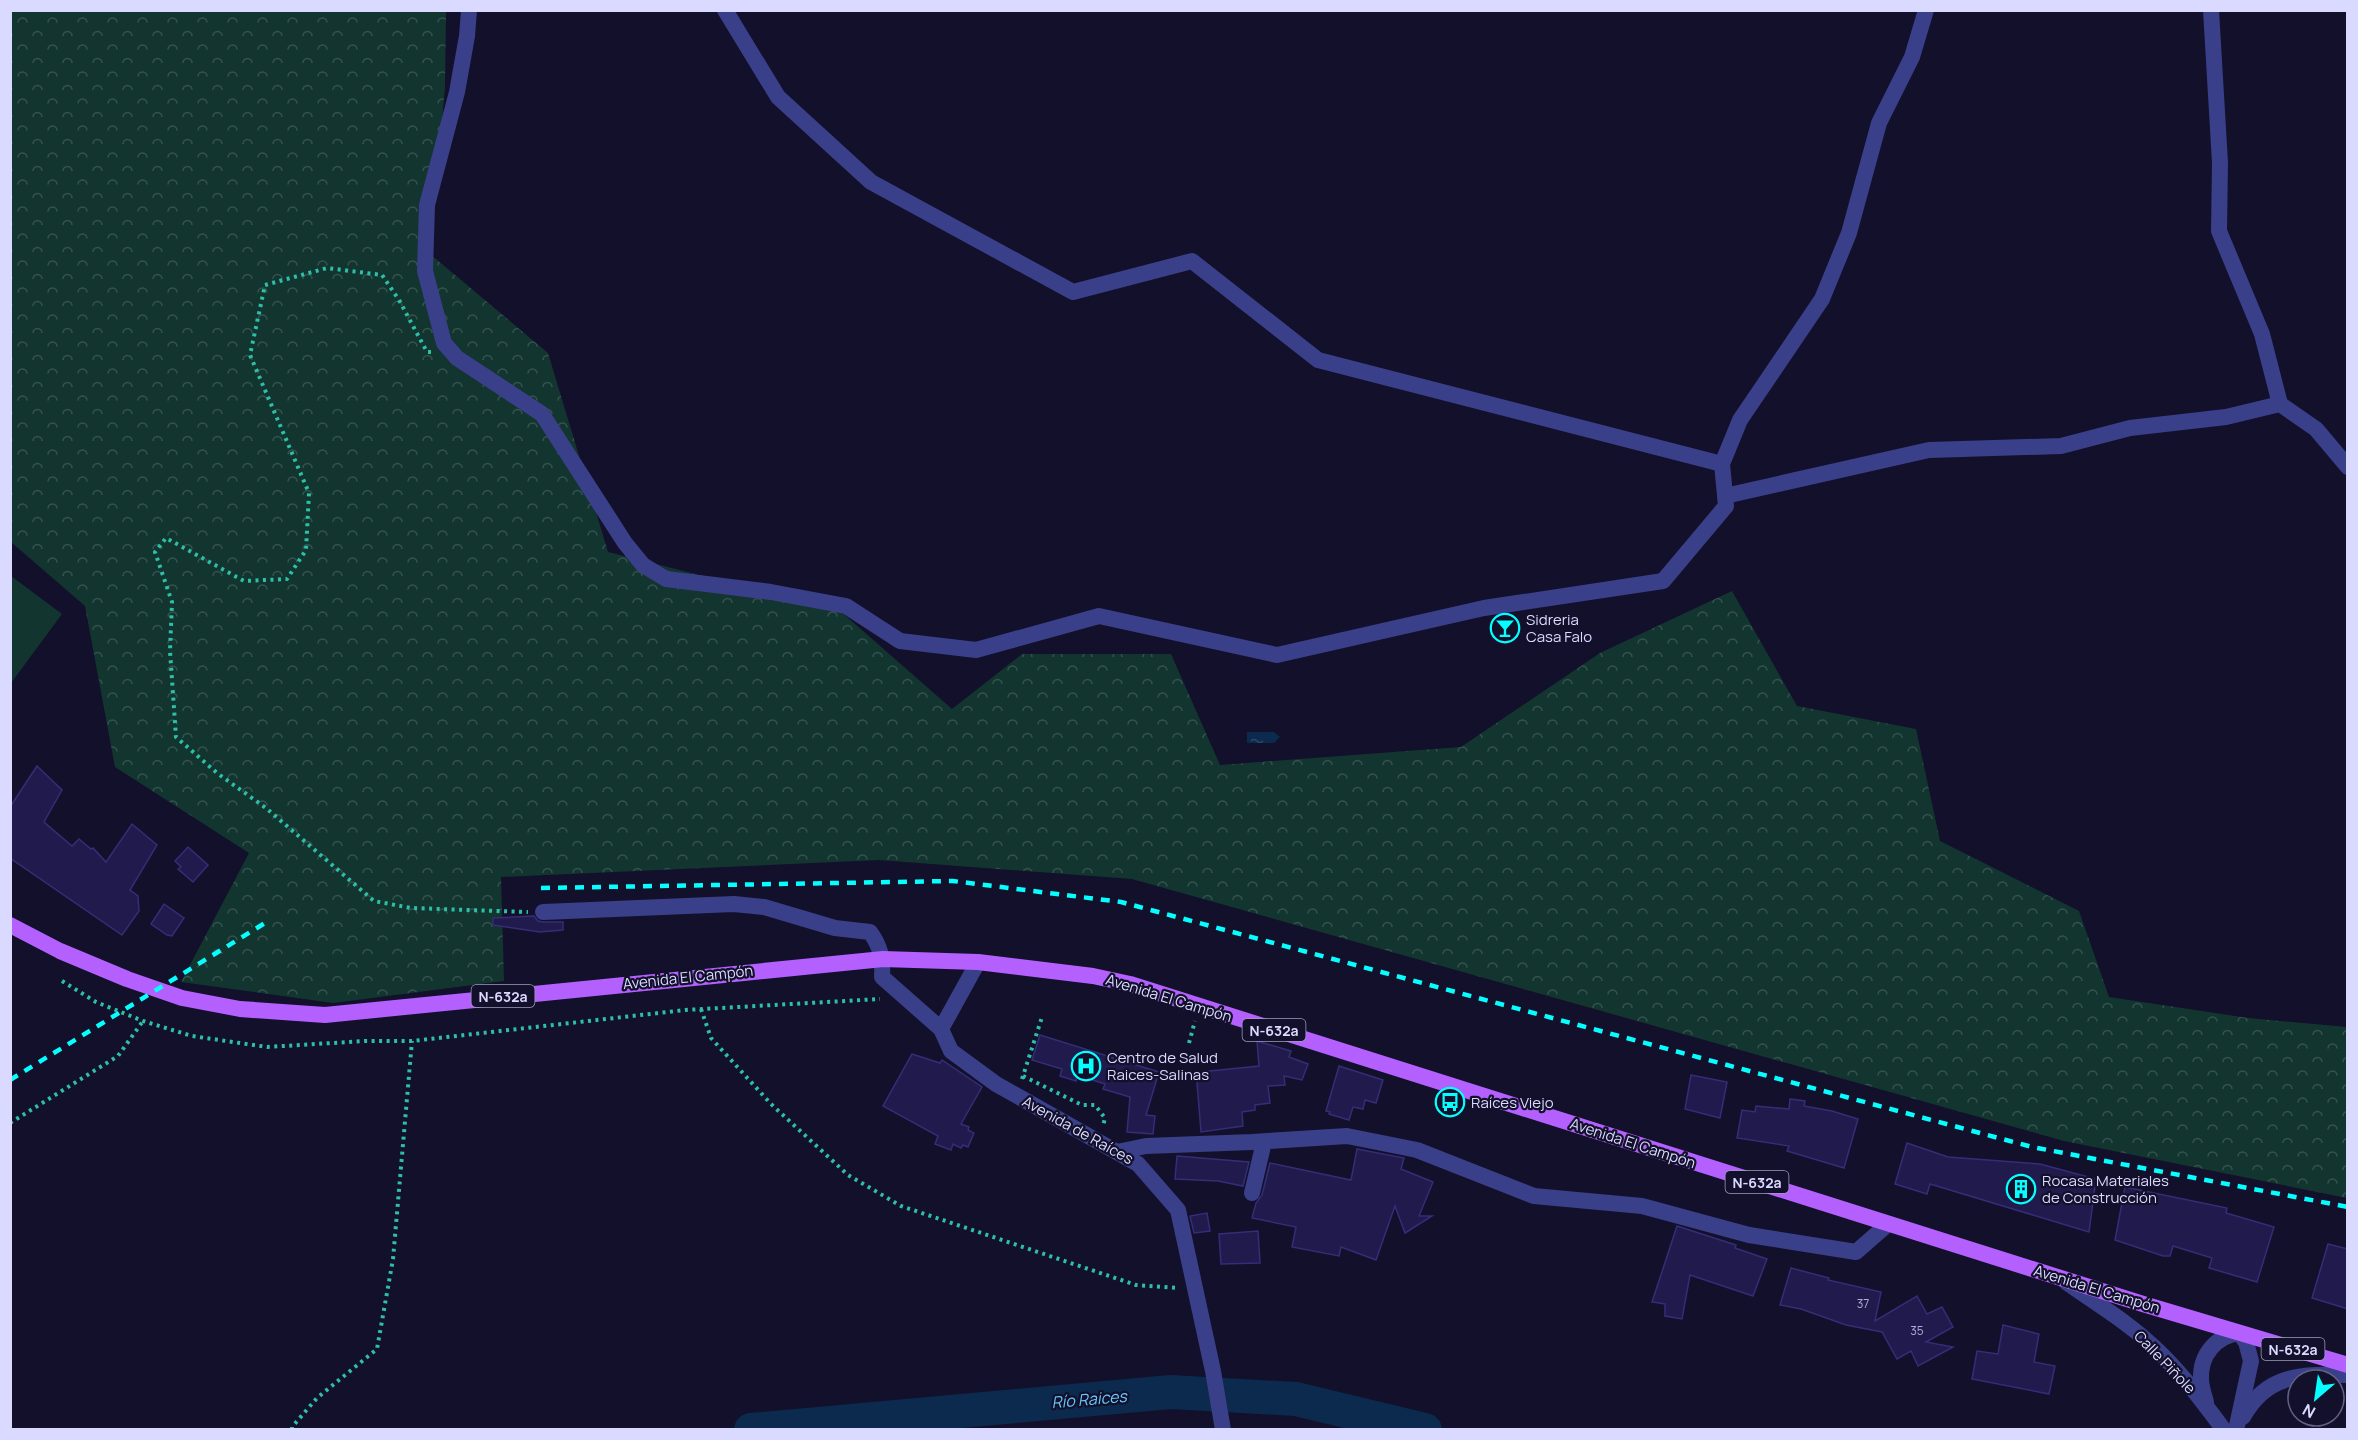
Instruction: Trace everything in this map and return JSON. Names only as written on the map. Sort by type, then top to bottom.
[{"type":"main road","name":"Avenida El Campón","points":[[10,925],[60,951],[127,979],[182,998],[240,1009],[325,1015],[883,959],[978,962],[1093,976],[1130,984],[2060,1278],[2348,1365]]},
{"type":"street","points":[[469,10],[457,92],[427,205],[425,271],[444,343],[457,358],[542,414],[625,543],[643,565],[666,579],[771,592],[846,606],[900,641],[976,650],[1099,616],[1276,655],[1484,608],[1663,580],[1726,506],[1722,464],[1740,420],[1822,299],[1849,233],[1879,123],[1912,57],[1926,10]]},
{"type":"street","points":[[725,10],[778,97],[871,182],[1073,292],[1192,261],[1318,360],[1722,464]]},
{"type":"street","points":[[2211,10],[2220,163],[2219,231],[2262,334],[2280,404],[2316,429],[2348,467]]},
{"type":"street","points":[[1725,496],[1929,450],[2061,446],[2130,428],[2226,417],[2280,404]]},
{"type":"street","points":[[543,912],[734,904],[764,907],[835,928],[870,932],[878,944],[883,959]]},
{"type":"street","name":"Avenida de Raíces","points":[[883,959],[882,976],[941,1029],[951,1051],[996,1084],[1138,1164],[1178,1210],[1222,1423]]},
{"type":"street","points":[[941,1029],[978,962]]},
{"type":"street","points":[[1117,1152],[1146,1146],[1264,1142],[1347,1136],[1418,1150],[1534,1196],[1642,1206],[1749,1235],[1856,1252],[1888,1224]]},
{"type":"street","points":[[1252,1193],[1264,1142]]},
{"type":"street","name":"Calle Piñole","points":[[2060,1278],[2123,1321],[2158,1350],[2224,1430]]},
{"type":"street","points":[[2238,1430],[2251,1361],[2246,1342],[2239,1333]]},
{"type":"street","name":"Calle Piñole","points":[[2208,1409],[2200,1381],[2205,1357],[2217,1340],[2228,1334],[2239,1333]]},
{"type":"street","points":[[2238,1430],[2253,1400],[2268,1387],[2303,1375],[2348,1376]]},
{"type":"path","points":[[444,343],[440,352],[427,352],[399,300],[382,275],[327,268],[265,285],[250,355],[309,493],[306,550],[287,579],[244,581],[166,538],[155,552],[172,602],[170,651],[176,737],[217,773],[266,808],[374,901],[411,908],[514,913],[543,912]]},
{"type":"path","points":[[62,981],[96,1002],[144,1021],[192,1036],[267,1047],[365,1041],[412,1041],[701,1009],[864,999],[908,999]]},
{"type":"path","points":[[701,1009],[711,1038],[771,1104],[848,1175],[901,1206],[1136,1285],[1195,1289]]},
{"type":"path","points":[[1021,1082],[1042,1017]]},
{"type":"path","points":[[10,1123],[118,1056],[144,1021]]},
{"type":"path","points":[[1189,1043],[1192,1031]]},
{"type":"path","points":[[292,1430],[316,1398],[377,1349],[393,1259],[412,1041]]},
{"type":"path","points":[[1023,1076],[1083,1105],[1095,1105],[1105,1118],[1104,1125]]},
{"type":"green space","points":[[11,11],[446,11],[445,87],[430,254],[548,353],[608,552],[839,610],[952,709],[1022,654],[1171,654],[1220,765],[1461,747],[1600,653],[1732,591],[1797,706],[1916,729],[1940,841],[2079,911],[2109,997],[2248,1018],[2347,1027],[2347,1198],[2064,1141],[1132,879],[879,860],[501,877],[504,981],[333,1003],[181,982],[249,853],[115,767],[85,606],[11,542]]},
{"type":"green space","points":[[11,576],[62,614],[11,683]]},
{"type":"water","points":[[1247,732],[1274,732],[1280,737],[1274,743],[1247,743]]},
{"type":"building","points":[[37,766],[62,790],[44,822],[72,846],[79,839],[91,849],[93,848],[106,862],[132,824],[157,845],[130,890],[138,896],[139,911],[122,935],[10,858],[10,807]]},
{"type":"building","points":[[188,847],[208,865],[193,882],[178,869],[181,867],[175,861]]},
{"type":"building","points":[[164,904],[184,918],[172,936],[151,924]]},
{"type":"building","points":[[534,916],[538,921],[563,922],[563,930],[540,932],[493,925],[493,918]]},
{"type":"building","points":[[1040,1035],[1159,1072],[1146,1115],[1155,1116],[1153,1134],[1127,1132],[1130,1097],[1103,1089],[1105,1084],[1077,1075],[1076,1081],[1060,1076],[1062,1069],[1032,1060]]},
{"type":"building","points":[[1257,1041],[1291,1051],[1289,1057],[1308,1064],[1302,1080],[1284,1076],[1285,1085],[1268,1086],[1270,1103],[1255,1105],[1255,1110],[1242,1112],[1243,1126],[1201,1132],[1197,1083],[1200,1072],[1259,1066]]},
{"type":"building","points":[[912,1054],[940,1063],[942,1060],[982,1087],[961,1124],[969,1127],[968,1130],[974,1133],[968,1147],[963,1145],[961,1148],[953,1144],[951,1150],[935,1144],[938,1136],[883,1106]]},
{"type":"building","points":[[1339,1066],[1383,1080],[1376,1103],[1365,1100],[1363,1109],[1353,1107],[1349,1120],[1326,1111]]},
{"type":"building","points":[[1691,1075],[1727,1082],[1720,1118],[1685,1109]]},
{"type":"building","points":[[1790,1099],[1805,1101],[1804,1106],[1858,1119],[1844,1168],[1787,1151],[1789,1146],[1737,1138],[1742,1110],[1755,1112],[1756,1106],[1789,1109]]},
{"type":"building","name":"Rocasa Materiales de Construcción","points":[[1907,1143],[1948,1157],[2040,1164],[2096,1179],[2089,1232],[1930,1184],[1927,1194],[1895,1184]]},
{"type":"building","points":[[1357,1149],[1404,1158],[1401,1169],[1433,1182],[1419,1216],[1432,1216],[1405,1233],[1395,1206],[1376,1260],[1341,1247],[1339,1256],[1292,1247],[1296,1227],[1252,1218],[1256,1203],[1262,1195],[1270,1163],[1351,1180]]},
{"type":"building","points":[[1177,1156],[1249,1162],[1243,1186],[1218,1181],[1175,1179]]},
{"type":"building","points":[[2125,1187],[2227,1208],[2226,1213],[2274,1227],[2257,1282],[2209,1268],[2212,1258],[2173,1246],[2170,1256],[2163,1256],[2115,1240]]},
{"type":"building","points":[[1207,1213],[1210,1231],[1194,1233],[1190,1216]]},
{"type":"building","points":[[1677,1226],[1736,1245],[1735,1248],[1767,1259],[1753,1296],[1690,1275],[1682,1319],[1665,1316],[1665,1304],[1652,1302]]},
{"type":"building","points":[[1258,1231],[1260,1263],[1221,1264],[1219,1234]]},
{"type":"building","points":[[2328,1244],[2348,1249],[2348,1309],[2312,1298]]},
{"type":"building","points":[[1791,1268],[1829,1278],[1828,1280],[1881,1292],[1875,1321],[1917,1296],[1927,1314],[1942,1307],[1953,1327],[1926,1342],[1953,1347],[1918,1366],[1911,1351],[1897,1359],[1882,1332],[1846,1325],[1801,1309],[1780,1305]]},
{"type":"building","points":[[2003,1325],[2039,1334],[2034,1362],[2055,1366],[2049,1394],[1972,1379],[1977,1351],[1998,1354]]},
{"type":"waterway","name":"Río Raices","points":[[751,1430],[1171,1392],[1296,1399],[1425,1430]]},
{"type":"railway","points":[[541,888],[953,881],[1121,902],[2032,1147],[2348,1207]]},
{"type":"railway","points":[[10,1080],[265,923]]},
{"type":"place","name":"Sidreria Casa Falo","points":[[1505,628]]},
{"type":"place","name":"Centro de Salud Raices-Salinas","points":[[1086,1066]]},
{"type":"place","name":"Raíces Viejo","points":[[1450,1102]]},
{"type":"place","name":"Rocasa Materiales de Construcción","points":[[2021,1189]]}]
